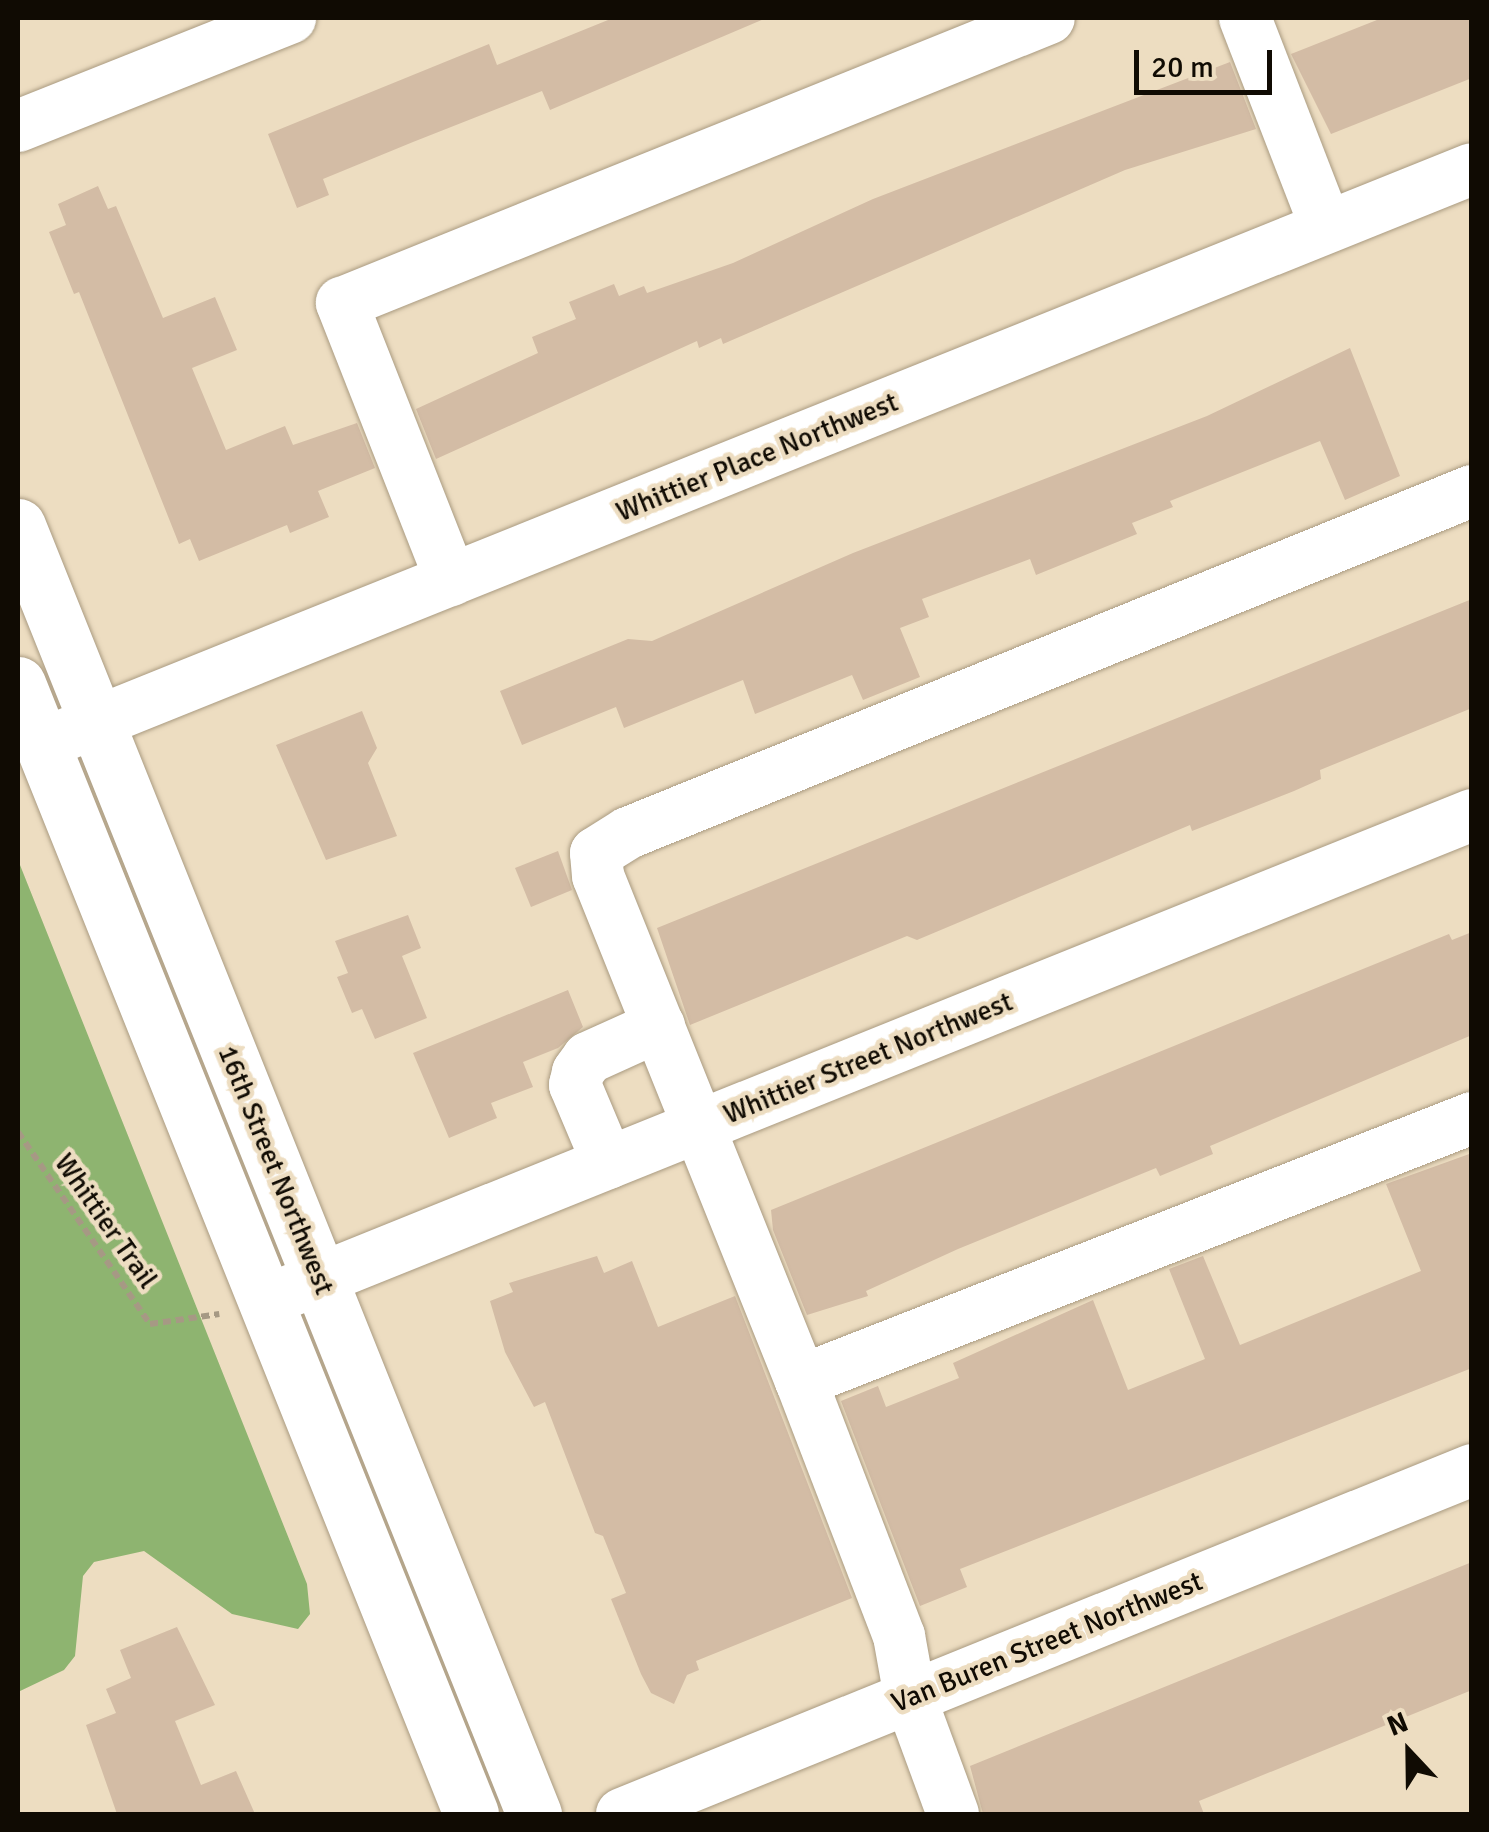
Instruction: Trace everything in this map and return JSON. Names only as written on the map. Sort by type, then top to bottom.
[{"type":"main road","name":"16th Street Northwest","points":[[18,526],[534,1814]]},
{"type":"main road","points":[[18,684],[243,1307],[470,1814]]},
{"type":"street","points":[[18,126],[290,18]]},
{"type":"street","points":[[451,580],[342,303],[1049,18]]},
{"type":"street","points":[[1245,18],[1326,227]]},
{"type":"street","name":"Whittier Place Northwest","points":[[42,744],[1472,169]]},
{"type":"street","points":[[953,1814],[910,1697],[899,1636],[598,876],[596,852],[628,833],[1472,491]]},
{"type":"street","name":"Whittier Street Northwest","points":[[243,1307],[1472,814]]},
{"type":"street","points":[[608,1163],[576,1085],[578,1072],[588,1058],[659,1026]]},
{"type":"street","points":[[801,1381],[1472,1118]]},
{"type":"street","name":"Van Buren Street Northwest","points":[[622,1814],[1472,1470]]},
{"type":"path","name":"Whittier Trail","points":[[18,1132],[150,1324],[243,1307]]},
{"type":"green space","points":[[18,860],[307,1584],[310,1614],[298,1629],[232,1614],[144,1551],[94,1562],[83,1576],[75,1656],[64,1670],[18,1692]]},
{"type":"building","points":[[613,18],[764,19],[550,110],[542,91],[413,142],[323,179],[329,195],[297,208],[268,134],[489,44],[497,65]]},
{"type":"building","points":[[1382,18],[1472,18],[1472,78],[1331,134],[1291,54]]},
{"type":"building","points":[[1230,62],[1256,129],[1125,170],[723,344],[721,338],[699,348],[697,341],[436,459],[416,409],[538,353],[532,337],[576,319],[569,302],[614,284],[619,296],[644,286],[647,293],[733,263],[873,199]]},
{"type":"building","points":[[98,186],[108,209],[116,206],[163,318],[215,297],[237,350],[192,368],[226,450],[285,426],[293,445],[357,423],[375,468],[318,491],[329,517],[290,533],[287,525],[199,561],[190,539],[179,544],[79,292],[74,294],[49,232],[66,225],[58,204]]},
{"type":"building","points":[[1350,348],[1400,476],[1345,500],[1320,441],[1170,501],[1173,507],[1132,523],[1137,534],[1036,575],[1030,559],[922,599],[929,617],[900,628],[920,677],[863,700],[852,675],[755,714],[743,680],[624,728],[616,707],[522,745],[500,691],[628,639],[652,641],[853,553],[1207,416]]},
{"type":"building","points":[[1472,599],[1472,708],[1320,770],[1321,779],[1294,791],[1192,831],[1190,825],[917,940],[907,936],[690,1025],[657,928]]},
{"type":"building","points":[[362,711],[377,748],[368,763],[397,836],[326,860],[276,745]]},
{"type":"building","points":[[558,851],[572,890],[531,907],[515,868]]},
{"type":"building","points":[[408,915],[421,948],[402,956],[427,1018],[375,1039],[362,1009],[352,1013],[337,977],[348,973],[335,941]]},
{"type":"building","points":[[1472,932],[1472,1035],[1210,1146],[1213,1154],[1160,1176],[1156,1168],[958,1249],[866,1291],[868,1296],[807,1315],[773,1230],[771,1210],[1449,934],[1452,940]]},
{"type":"building","points":[[568,990],[583,1027],[558,1048],[523,1062],[533,1087],[491,1103],[497,1118],[449,1138],[413,1053]]},
{"type":"building","points":[[1472,1153],[1472,1368],[960,1569],[967,1587],[920,1606],[841,1401],[878,1386],[886,1407],[959,1378],[953,1363],[1093,1300],[1128,1390],[1205,1359],[1169,1269],[1203,1256],[1240,1345],[1421,1271],[1386,1184]]},
{"type":"building","points":[[597,1256],[604,1273],[632,1261],[658,1327],[735,1296],[852,1598],[696,1661],[699,1670],[687,1675],[674,1704],[651,1693],[641,1674],[611,1599],[626,1593],[603,1536],[595,1533],[545,1402],[534,1407],[505,1352],[490,1301],[513,1292],[509,1283]]},
{"type":"building","points":[[1472,1562],[1472,1690],[1199,1801],[1204,1814],[983,1814],[970,1766]]},
{"type":"building","points":[[177,1627],[215,1705],[175,1721],[201,1785],[236,1771],[255,1814],[117,1814],[86,1725],[116,1713],[106,1689],[131,1678],[120,1650]]}]
